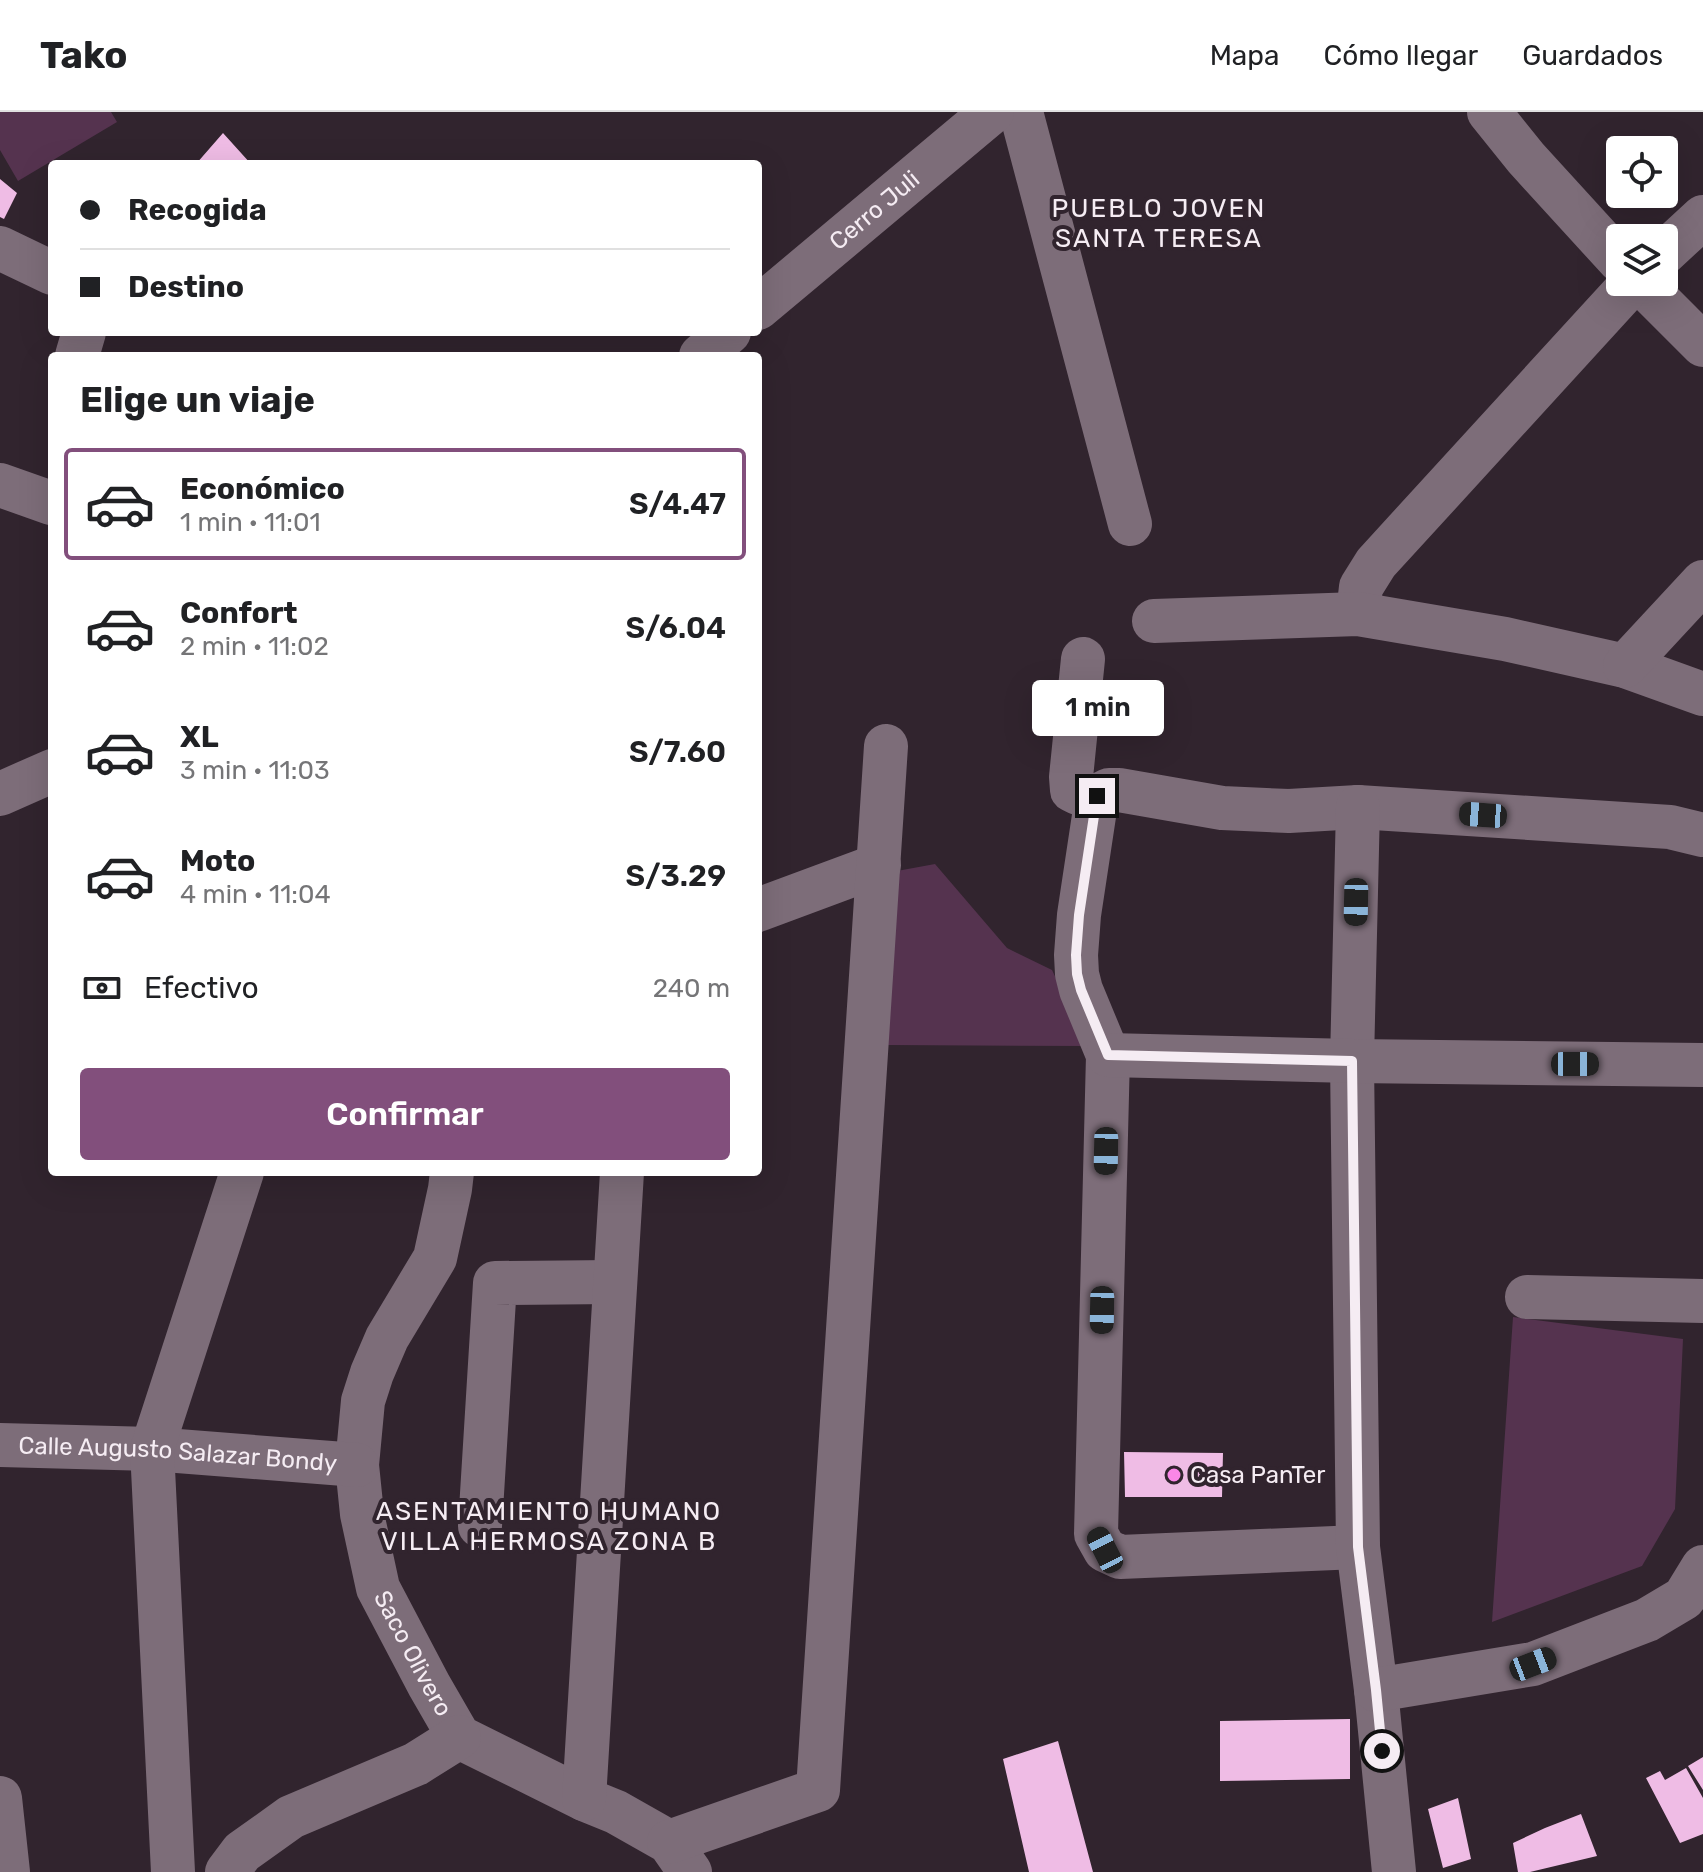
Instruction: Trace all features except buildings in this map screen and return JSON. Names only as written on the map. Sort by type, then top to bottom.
[{"type":"street","name":"Cerro Juli","points":[[762,305],[992,112]]},
{"type":"street","points":[[1021,112],[1130,524]]},
{"type":"street","points":[[1489,112],[1526,158],[1606,246]]},
{"type":"street","points":[[1678,240],[1703,217]]},
{"type":"street","points":[[0,248],[48,271]]},
{"type":"street","points":[[1358,614],[1361,587],[1376,563],[1620,296]]},
{"type":"street","points":[[1654,296],[1703,345]]},
{"type":"street","points":[[706,352],[724,336]]},
{"type":"street","points":[[0,485],[48,503]]},
{"type":"street","points":[[1625,666],[1703,582]]},
{"type":"street","points":[[1154,621],[1358,614],[1505,639],[1625,666],[1703,694]]},
{"type":"street","points":[[1083,659],[1071,777],[1072,790],[1078,793],[1097,796],[1109,790],[1119,790],[1222,808],[1289,811],[1358,807],[1670,827],[1703,835]]},
{"type":"street","points":[[680,1857],[818,1790],[886,746]]},
{"type":"street","points":[[0,794],[48,773]]},
{"type":"street","points":[[1097,796],[1076,955],[1081,990],[1108,1055],[1096,1534],[1105,1550],[1120,1557],[1358,1547]]},
{"type":"street","points":[[1358,807],[1352,1061],[1358,1547],[1394,1872]]},
{"type":"street","points":[[762,909],[879,865]]},
{"type":"street","points":[[1108,1055],[1703,1065]]},
{"type":"street","points":[[173,1872],[152,1449],[241,1176]]},
{"type":"street","name":"Saco Olivero","points":[[452,1176],[435,1258],[387,1338],[363,1401],[357,1465],[362,1514],[378,1588],[459,1737],[616,1812],[680,1857]]},
{"type":"street","points":[[584,1799],[622,1176]]},
{"type":"street","points":[[480,1526],[495,1283],[614,1282]]},
{"type":"street","points":[[1527,1297],[1703,1301]]},
{"type":"street","name":"Calle Augusto Salazar Bondy","points":[[0,1445],[152,1449],[357,1465]]},
{"type":"street","points":[[1376,1690],[1533,1664],[1647,1620],[1684,1598],[1703,1567]]},
{"type":"street","points":[[227,1872],[242,1852],[291,1817],[416,1764],[459,1737]]},
{"type":"street","points":[[0,1798],[8,1872]]},
{"type":"shaded area","points":[[0,112],[111,112],[117,122],[53,160],[48,160],[48,163],[18,181],[0,150]]},
{"type":"shaded area","points":[[935,864],[1007,948],[1052,970],[1088,1046],[888,1045],[897,871]]},
{"type":"shaded area","points":[[1513,1317],[1683,1339],[1675,1509],[1642,1566],[1492,1622]]},
{"type":"place","name":"Casa PanTer","points":[[1174,1475]]},
{"type":"district","name":"PUEBLO JOVEN SANTA TERESA","points":[[1159,223]]},
{"type":"district","name":"ASENTAMIENTO HUMANO VILLA HERMOSA ZONA B","points":[[549,1526]]},
{"type":"route","points":[[1097,796],[1076,955],[1081,990],[1108,1055],[1352,1061],[1358,1547],[1382,1751]]}]
